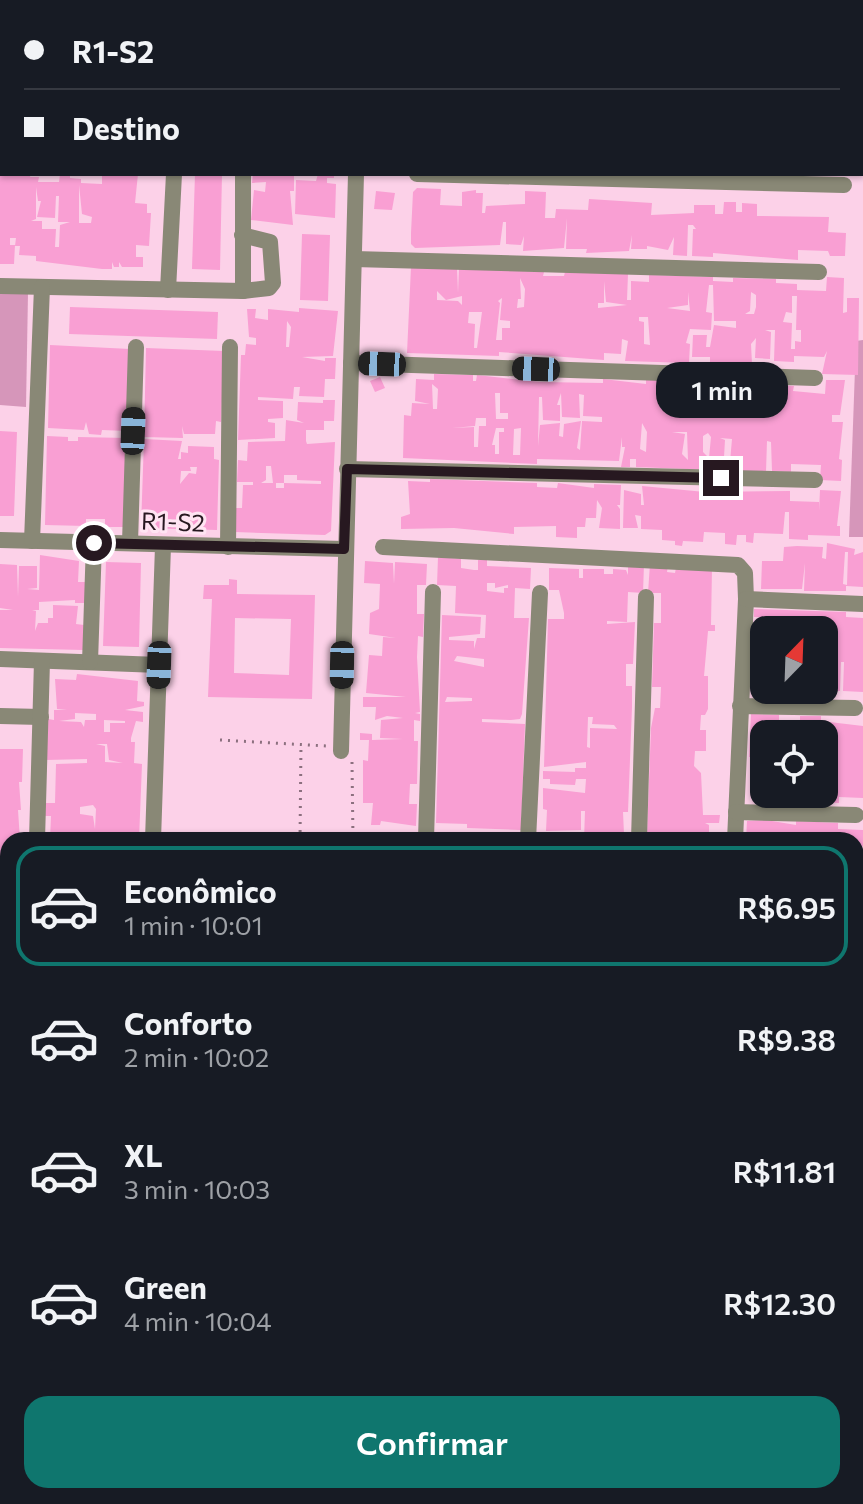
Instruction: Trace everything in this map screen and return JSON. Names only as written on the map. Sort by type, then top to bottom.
[{"type":"street","points":[[168,290],[174,176]]},
{"type":"street","points":[[243,176],[243,291]]},
{"type":"street","points":[[334,746],[344,549],[356,176]]},
{"type":"street","points":[[570,176],[844,185]]},
{"type":"street","points":[[0,286],[243,291],[269,288],[273,283],[270,242],[242,235]]},
{"type":"street","points":[[354,259],[819,272]]},
{"type":"street","points":[[32,541],[42,287]]},
{"type":"street","points":[[130,543],[136,347]]},
{"type":"street","points":[[228,547],[230,347]]},
{"type":"street","points":[[351,363],[815,378]]},
{"type":"street","points":[[347,469],[815,480]]},
{"type":"street","name":"R1-S2","points":[[0,540],[344,549]]},
{"type":"street","points":[[90,662],[94,543]]},
{"type":"street","points":[[153,832],[163,546]]},
{"type":"street","points":[[383,547],[735,564],[745,573],[746,599],[735,832]]},
{"type":"street","points":[[426,832],[433,592]]},
{"type":"street","points":[[528,832],[540,593]]},
{"type":"street","points":[[639,832],[646,597]]},
{"type":"street","points":[[746,599],[863,604]]},
{"type":"street","points":[[0,659],[159,665]]},
{"type":"street","points":[[37,832],[42,661]]},
{"type":"street","points":[[740,706],[855,708]]},
{"type":"street","points":[[0,716],[41,717]]},
{"type":"street","points":[[736,812],[856,815]]},
{"type":"path","points":[[220,740],[334,746],[353,762],[353,832]]},
{"type":"path","points":[[300,832],[301,744]]},
{"type":"shaded area","points":[[0,292],[28,293],[26,407],[0,405]]},
{"type":"shaded area","points":[[863,340],[863,537],[849,537],[856,341]]},
{"type":"building","points":[[0,176],[30,176],[39,177],[38,182],[59,182],[60,176],[70,176],[81,179],[81,183],[102,184],[102,176],[138,176],[135,203],[147,204],[147,213],[151,213],[149,246],[136,245],[136,257],[143,257],[143,267],[122,267],[119,262],[119,267],[114,267],[112,262],[112,269],[102,269],[36,261],[36,256],[19,255],[20,246],[15,246],[16,238],[10,238],[10,245],[15,245],[14,264],[0,264]],"holes":[[[79,185],[82,214],[92,217],[91,223],[79,223]],[[36,187],[38,201],[41,201],[37,217],[55,218],[56,196],[59,196],[58,222],[70,222],[60,225],[59,247],[55,247],[56,229],[42,229],[42,221],[31,221],[36,219]]]},
{"type":"building","points":[[195,176],[222,176],[220,270],[192,269]]},
{"type":"building","points":[[253,176],[294,176],[294,191],[290,191],[293,225],[251,220],[254,190],[265,192],[266,182],[252,183]]},
{"type":"building","points":[[317,176],[334,176],[327,178],[327,183],[336,184],[335,218],[295,214],[296,180],[316,181]]},
{"type":"building","points":[[417,188],[441,189],[440,205],[462,206],[462,192],[476,190],[476,193],[483,193],[482,213],[485,213],[486,206],[525,204],[525,191],[546,192],[545,218],[555,218],[556,209],[588,210],[589,199],[652,203],[651,215],[694,213],[694,205],[715,205],[715,214],[723,214],[724,202],[736,202],[736,212],[742,212],[742,203],[757,204],[757,216],[829,217],[828,232],[846,233],[845,256],[830,256],[828,251],[798,250],[798,260],[713,253],[713,257],[692,256],[693,229],[696,229],[693,225],[688,225],[687,256],[673,255],[674,237],[668,250],[647,246],[647,249],[631,249],[632,235],[629,251],[586,253],[587,249],[566,249],[567,218],[564,248],[523,251],[524,236],[521,245],[506,244],[506,222],[503,222],[500,245],[415,248],[411,244],[411,233],[413,192]]},
{"type":"building","points":[[376,191],[395,193],[392,210],[374,209]]},
{"type":"building","points":[[302,234],[330,235],[328,301],[300,300]]},
{"type":"building","points":[[411,267],[457,268],[458,293],[459,268],[544,272],[543,276],[564,276],[565,272],[628,274],[627,300],[631,300],[631,281],[649,282],[649,275],[713,277],[713,281],[733,282],[733,278],[776,279],[776,283],[797,284],[797,290],[826,291],[827,277],[844,278],[843,313],[847,312],[847,298],[859,298],[858,375],[822,374],[827,351],[824,357],[794,356],[794,362],[774,361],[775,330],[765,330],[771,332],[770,359],[755,358],[756,338],[751,344],[752,364],[710,363],[710,357],[692,357],[693,335],[707,335],[706,347],[710,347],[714,325],[736,328],[736,321],[714,321],[713,285],[709,285],[706,312],[712,313],[711,330],[690,329],[686,343],[690,344],[689,363],[625,361],[628,341],[622,339],[621,354],[604,353],[604,360],[499,352],[499,356],[407,353]],"holes":[[[520,278],[525,289],[524,307],[517,308],[518,299],[521,299]],[[604,281],[606,302],[627,305],[598,308],[598,303],[604,303]],[[437,291],[446,300],[462,296],[462,305],[458,301],[437,300]],[[688,292],[690,311],[667,308],[688,305]],[[751,292],[756,295],[756,307],[754,314],[745,314],[750,311]],[[792,296],[797,296],[796,330],[801,330],[801,342],[795,341],[795,349],[791,349],[792,323],[783,322],[786,312],[792,313]],[[502,298],[500,320],[510,321],[510,328],[502,328],[502,340],[496,340],[498,301]],[[469,312],[482,312],[477,348],[474,348],[475,324],[468,323]],[[639,317],[648,317],[650,345],[644,344],[644,322],[639,321]]]},
{"type":"building","points":[[70,307],[218,312],[217,339],[69,334]]},
{"type":"building","points":[[299,308],[338,311],[333,356],[302,357],[325,361],[325,358],[336,358],[335,379],[325,379],[324,397],[299,396],[300,387],[294,387],[293,399],[258,397],[258,400],[283,401],[283,418],[268,419],[268,422],[275,423],[275,438],[238,440],[241,355],[245,355],[246,344],[256,345],[256,338],[249,337],[247,309],[256,309],[255,318],[268,320],[268,309],[299,312]],"holes":[[[287,321],[291,327],[289,347],[286,347]]]},
{"type":"building","points":[[50,345],[130,349],[127,431],[102,430],[101,435],[89,434],[86,422],[84,430],[48,428]]},
{"type":"building","points":[[146,348],[224,351],[221,422],[216,421],[215,434],[184,434],[182,426],[183,438],[144,437]]},
{"type":"building","points":[[434,374],[473,375],[473,381],[476,381],[477,375],[540,382],[603,383],[603,379],[646,384],[646,380],[667,380],[666,409],[668,387],[688,388],[688,382],[794,386],[793,391],[825,394],[826,380],[845,380],[840,415],[832,415],[832,422],[843,422],[839,459],[842,460],[841,481],[820,480],[821,465],[791,464],[791,472],[772,471],[771,442],[767,441],[766,472],[636,467],[636,459],[630,459],[630,467],[621,467],[625,447],[622,447],[622,437],[619,461],[537,459],[537,464],[403,458],[404,415],[411,416],[412,403],[430,404],[415,401],[416,379],[434,380]],"holes":[[[432,384],[438,389],[437,409],[433,409]],[[688,389],[687,417],[683,417],[683,411]],[[495,393],[500,393],[500,413],[508,413],[508,419],[496,419]],[[561,393],[562,417],[580,418],[579,394],[584,395],[583,416],[602,417],[602,422],[582,421],[580,450],[577,448],[581,421],[564,424],[563,437],[559,436],[560,423],[540,425],[538,446],[539,397],[542,397],[543,420],[560,421],[560,405],[557,405]],[[476,418],[486,418],[486,426],[479,426],[478,447],[474,447],[474,427],[452,428],[475,426]],[[642,423],[647,432],[646,452],[640,449]],[[496,428],[504,428],[504,432],[499,432],[499,454],[495,454],[495,445],[492,445]],[[521,428],[520,455],[513,455],[514,429]],[[672,432],[687,432],[688,460],[682,454],[685,434]],[[708,433],[711,437],[709,458],[703,452],[703,436]],[[720,438],[732,439],[730,462],[724,457],[725,440]]]},
{"type":"building","points":[[380,377],[385,388],[375,392],[370,381]]},
{"type":"building","points":[[323,400],[335,400],[334,421],[324,421],[324,430],[306,430],[306,441],[307,444],[335,442],[331,531],[325,535],[235,532],[236,508],[242,508],[243,485],[253,485],[253,482],[237,482],[238,460],[247,461],[248,442],[285,441],[286,420],[304,423],[297,420],[298,402],[323,403]],"holes":[[[266,466],[271,466],[273,483],[261,483],[266,480]],[[284,475],[297,475],[297,480],[321,481],[321,484],[284,483]]]},
{"type":"building","points":[[0,431],[17,432],[14,516],[0,516]]},
{"type":"building","points":[[47,436],[68,437],[68,441],[78,441],[78,437],[127,438],[124,527],[105,527],[105,519],[86,519],[86,526],[45,525]]},
{"type":"building","points":[[144,439],[182,441],[178,459],[181,459],[181,452],[188,453],[188,446],[214,447],[214,459],[219,460],[217,530],[141,528]],"holes":[[[190,467],[197,467],[196,474],[189,473],[180,484],[181,471],[191,471]]]},
{"type":"building","points":[[430,479],[537,483],[537,487],[557,488],[558,483],[594,488],[594,484],[621,485],[620,505],[617,505],[620,509],[620,529],[599,528],[602,508],[597,500],[596,518],[586,518],[585,527],[577,527],[577,538],[556,537],[556,526],[514,527],[514,534],[454,528],[401,529],[401,517],[410,514],[408,481],[430,482]]},
{"type":"building","points":[[642,486],[705,492],[790,491],[790,501],[819,502],[819,511],[820,490],[841,491],[837,526],[840,526],[840,536],[808,535],[808,540],[789,539],[789,512],[785,512],[783,534],[754,533],[753,543],[746,542],[746,535],[737,535],[736,545],[725,544],[725,533],[704,532],[703,542],[683,541],[682,546],[675,545],[675,541],[662,540],[662,530],[641,529],[641,516],[635,515],[638,528],[623,528],[624,490],[641,494],[641,505],[644,505]]},
{"type":"building","points":[[827,543],[855,549],[854,555],[863,552],[863,587],[846,586],[846,591],[804,591],[805,563],[802,589],[761,589],[762,561],[783,561],[784,547],[823,547],[822,558],[826,559]],"holes":[[[845,552],[848,552],[847,585],[843,584]]]},
{"type":"building","points":[[40,555],[79,561],[78,582],[85,582],[85,603],[75,603],[75,600],[39,602],[39,610],[32,610],[36,611],[35,631],[38,623],[48,623],[48,618],[53,618],[53,605],[78,606],[76,624],[84,625],[83,650],[0,648],[0,610],[13,610],[0,608],[0,564],[17,565],[18,597],[19,566],[37,566],[37,588],[27,589],[39,590]]},
{"type":"building","points":[[438,557],[461,559],[461,568],[474,570],[478,570],[478,560],[487,560],[487,566],[531,568],[530,589],[515,588],[514,618],[529,618],[522,714],[520,719],[482,719],[482,722],[525,724],[521,830],[467,828],[467,824],[436,823],[442,615],[481,617],[480,634],[449,637],[449,640],[474,641],[474,649],[477,638],[485,638],[486,615],[455,613],[456,586],[437,585]],"holes":[[[487,583],[495,583],[495,588],[508,585],[508,588],[504,588],[504,593],[487,591]],[[457,656],[484,659],[484,667],[454,661]],[[447,697],[472,698],[472,701],[445,702]]]},
{"type":"building","points":[[365,561],[393,563],[394,584],[395,562],[427,564],[426,585],[417,585],[417,614],[424,614],[423,637],[418,636],[417,657],[420,712],[415,713],[420,714],[420,721],[414,720],[414,741],[418,741],[417,784],[410,784],[409,804],[417,804],[416,826],[381,821],[380,825],[371,825],[373,803],[363,803],[363,760],[368,761],[369,740],[360,740],[360,733],[372,734],[372,740],[403,739],[380,738],[381,720],[403,718],[387,716],[375,720],[376,707],[363,707],[363,697],[406,697],[366,693],[369,655],[382,656],[383,637],[396,638],[369,634],[370,613],[379,609],[380,584],[364,583]]},
{"type":"building","points":[[106,562],[141,563],[139,647],[103,646]]},
{"type":"building","points":[[628,564],[644,564],[643,593],[628,592],[627,622],[607,621],[607,624],[635,622],[633,664],[626,664],[626,686],[632,686],[632,707],[628,812],[623,812],[624,832],[584,832],[585,811],[581,811],[581,830],[546,831],[547,810],[543,809],[543,788],[585,793],[586,779],[576,779],[575,785],[550,784],[550,779],[543,779],[543,771],[575,772],[575,768],[586,768],[586,762],[544,767],[548,619],[564,619],[559,590],[549,590],[549,568],[579,569],[579,578],[583,578],[583,569],[604,569],[604,574],[613,574],[613,569],[626,570],[628,575]],"holes":[[[588,717],[593,717],[592,724],[614,725],[617,729],[590,728],[590,748],[587,747]]]},
{"type":"building","points":[[650,564],[668,565],[667,572],[675,573],[676,568],[712,568],[711,625],[715,625],[715,631],[708,631],[704,676],[708,676],[708,709],[705,715],[701,715],[700,730],[706,730],[706,751],[695,751],[694,766],[701,773],[703,815],[720,815],[719,823],[705,823],[709,825],[709,832],[647,832],[651,728],[655,708],[660,708],[661,687],[652,687],[654,623],[661,623],[661,593],[648,593]]},
{"type":"building","points":[[229,579],[237,580],[237,594],[315,595],[312,699],[208,697],[212,599],[203,599],[204,585],[229,585]],"holes":[[[235,618],[291,619],[289,675],[234,673]]]},
{"type":"building","points":[[754,609],[846,612],[846,617],[863,618],[863,692],[843,691],[844,662],[841,662],[838,691],[838,616],[754,616]]},
{"type":"building","points":[[77,674],[138,681],[137,701],[144,702],[144,706],[125,710],[143,712],[143,722],[136,721],[131,738],[131,742],[135,742],[134,763],[142,764],[139,832],[50,832],[51,816],[44,816],[44,803],[55,803],[56,764],[87,763],[87,759],[46,760],[48,719],[54,720],[54,710],[67,710],[57,709],[55,679],[76,680]],"holes":[[[75,713],[96,714],[96,720],[85,720],[84,727],[81,722],[59,721],[75,719]],[[104,720],[125,721],[125,723],[110,723],[110,732],[104,732]],[[96,744],[107,744],[109,760],[123,763],[105,762],[105,746]],[[93,805],[96,809],[95,829],[93,816],[80,814],[80,807]]]},
{"type":"building","points":[[751,714],[779,715],[779,720],[751,720]]},
{"type":"building","points":[[800,716],[821,716],[821,720],[800,720]]},
{"type":"building","points":[[838,723],[863,726],[863,798],[839,797],[839,803]]},
{"type":"building","points":[[0,749],[23,749],[22,782],[19,782],[19,832],[0,832]]},
{"type":"building","points":[[766,820],[796,825],[796,821],[838,823],[838,829],[863,832],[746,832],[747,821]]},
{"type":"route","points":[[94,543],[344,549],[347,469],[721,478]]}]
